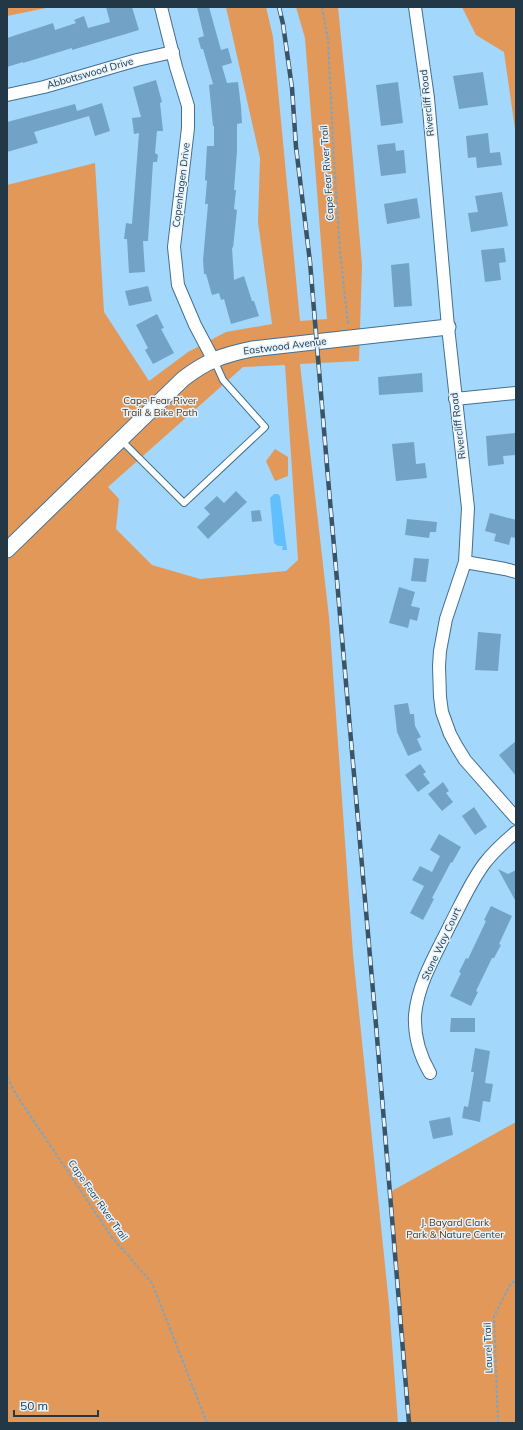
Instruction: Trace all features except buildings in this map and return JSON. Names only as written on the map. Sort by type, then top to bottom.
[{"type":"street","name":"Copenhagen Drive","points":[[161,7],[188,106],[188,128],[174,247],[178,285],[195,325],[213,359]]},
{"type":"street","name":"Rivercliff Road","points":[[415,7],[428,98],[455,399],[468,508],[466,562],[446,619],[440,651],[440,689],[442,712],[450,734],[461,754],[516,818]]},
{"type":"street","name":"Abbottswood Drive","points":[[7,95],[44,87],[137,60],[173,52]]},
{"type":"street","name":"Eastwood Avenue","points":[[7,550],[183,379],[213,359],[229,353],[252,349],[448,327]]},
{"type":"street","points":[[455,399],[516,393]]},
{"type":"street","points":[[466,562],[516,572]]},
{"type":"street","name":"Stone Way Court","points":[[430,1073],[423,1061],[418,1047],[415,1017],[417,1001],[424,980],[472,882],[494,852],[516,832]]},
{"type":"lane","points":[[120,439],[184,503],[265,427],[223,380],[213,359]]},
{"type":"path","name":"Cape Fear River Trail","points":[[322,7],[328,40],[334,169],[340,251],[350,338]]},
{"type":"path","name":"Cape Fear River Trail","points":[[7,1077],[16,1096],[111,1236],[152,1283],[207,1423]]},
{"type":"path","name":"Laurel Trail","points":[[498,1423],[494,1316],[510,1285],[516,1279]]},
{"type":"green space","points":[[7,7],[51,7],[7,16]]},
{"type":"green space","name":"Cape Fear River Trail & Bike Path","points":[[226,7],[266,7],[273,37],[300,321],[327,319],[305,38],[296,7],[338,7],[362,265],[359,361],[300,364],[329,617],[353,954],[389,1304],[398,1423],[7,1423],[7,185],[95,163],[104,312],[149,381],[188,352],[226,332],[272,324],[258,222],[260,158]],"holes":[[[285,365],[298,560],[286,571],[200,579],[152,565],[116,529],[119,499],[108,487],[243,367]]]},
{"type":"green space","points":[[462,7],[516,7],[516,136],[504,52],[476,35]]},
{"type":"green space","points":[[275,449],[288,457],[288,476],[275,481],[266,461]]},
{"type":"green space","name":"J. Bayard Clark Park & Nature Center","points":[[516,1122],[516,1423],[410,1423],[390,1192]]},
{"type":"water","points":[[274,494],[278,494],[280,496],[287,550],[282,550],[283,546],[278,546],[274,543],[270,498]]},
{"type":"railway","points":[[279,7],[283,24],[292,88],[296,147],[310,262],[409,1423]]}]
